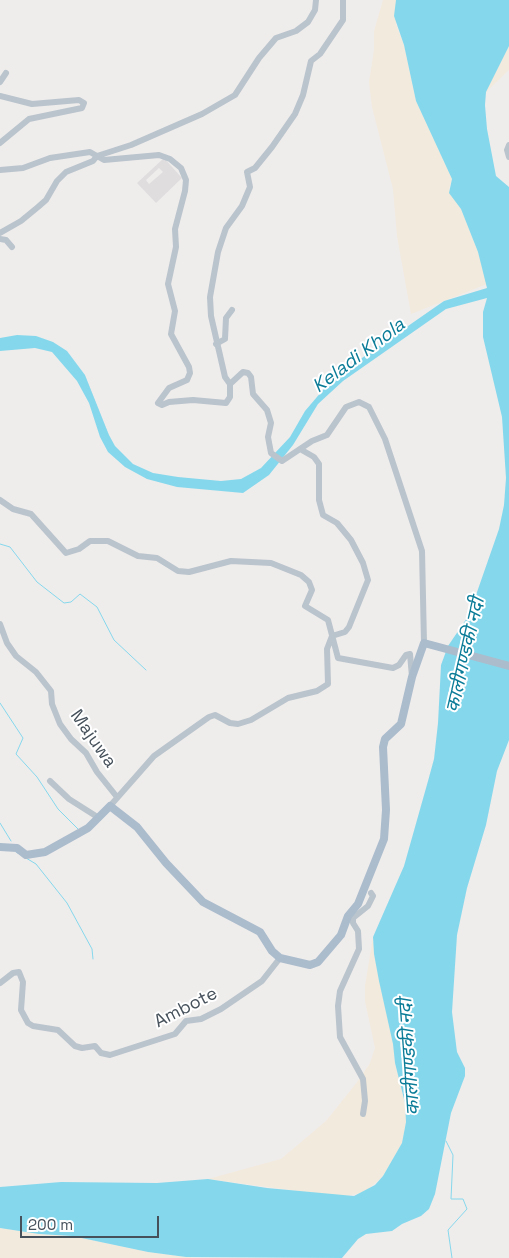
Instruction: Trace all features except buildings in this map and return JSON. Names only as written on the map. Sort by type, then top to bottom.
[{"type":"main road","points":[[0,847],[17,848],[26,855],[45,852],[76,836],[99,818],[110,806],[137,827],[166,863],[203,902],[260,932],[272,952],[280,958],[310,965],[318,962],[340,935],[348,916],[358,904],[384,839],[385,739],[401,724],[412,677],[424,643],[509,666]]},
{"type":"street","points":[[0,233],[21,221],[46,200],[61,175],[93,161],[97,156],[130,145],[202,114],[236,95],[259,58],[276,38],[296,30],[308,22],[316,10],[316,0]]},
{"type":"street","points":[[0,170],[23,168],[50,158],[90,152],[111,160],[159,155],[174,162],[181,168],[186,180],[183,205],[175,229],[174,265],[168,284],[175,311],[171,334],[190,373],[187,380],[169,388],[158,403],[162,405],[170,402],[193,400],[226,403],[230,397],[230,384],[224,377],[211,316],[210,297],[218,252],[226,228],[242,206],[250,187],[247,172],[255,168],[295,114],[303,95],[311,61],[320,54],[343,20],[343,0]]},
{"type":"street","points":[[0,82],[6,73]]},
{"type":"street","points":[[0,96],[32,104],[79,100],[84,103],[82,108],[29,119],[0,143]]},
{"type":"street","points":[[509,145],[507,150],[509,157]]},
{"type":"street","points":[[0,239],[6,240],[12,247]]},
{"type":"street","points":[[216,344],[225,338],[226,318],[232,310]]},
{"type":"street","points":[[230,384],[243,372],[251,377],[253,394],[267,410],[271,422],[268,437],[271,452],[281,461],[327,435],[346,407],[358,402],[372,410],[385,439],[401,494],[422,551],[424,643]]},
{"type":"street","points":[[110,806],[154,756],[209,717],[215,715],[230,723],[238,724],[251,720],[288,698],[325,688],[329,680],[326,649],[332,636],[346,632],[368,580],[363,563],[351,540],[337,523],[323,515],[319,500],[319,464],[314,457],[300,449]]},
{"type":"street","points":[[0,500],[13,509],[31,514],[66,553],[79,549],[90,541],[108,541],[138,556],[157,558],[178,571],[189,572],[231,561],[271,563],[301,575],[309,582],[312,590],[305,606],[328,620],[336,655],[341,660],[393,668],[399,665],[406,655],[410,654],[412,677]]},
{"type":"street","name":"Majuwa","points":[[0,624],[7,642],[16,656],[36,672],[51,691],[52,704],[60,724],[86,753],[97,772],[117,797]]},
{"type":"street","points":[[50,781],[68,799],[99,818]]},
{"type":"street","points":[[358,904],[372,894],[368,906],[353,918],[353,923],[358,931],[359,949],[340,991],[338,1006],[340,1037],[363,1079],[365,1101],[363,1114]]},
{"type":"street","name":"Ambote","points":[[0,983],[13,973],[19,972],[23,982],[21,1010],[28,1023],[33,1026],[58,1030],[75,1046],[82,1048],[94,1046],[101,1052],[110,1055],[175,1034],[186,1021],[201,1019],[220,1009],[262,981],[280,958]]},
{"type":"shaded area","points":[[164,158],[182,178],[156,203],[137,183]],"holes":[[[159,168],[163,172],[149,184],[146,180]]]},
{"type":"sand","points":[[383,0],[396,0],[396,25],[404,45],[416,101],[452,179],[449,189],[461,209],[478,252],[487,284],[411,314],[397,236],[393,189],[372,107],[369,82],[374,50],[374,31]]},
{"type":"sand","points":[[509,46],[509,70],[486,92],[493,77]]},
{"type":"sand","points":[[373,937],[374,954],[393,1044],[395,1063],[405,1103],[406,1122],[402,1143],[383,1176],[365,1192],[342,1197],[208,1179],[281,1159],[326,1121],[358,1081],[370,1063],[375,1048],[365,1001],[365,986]]},
{"type":"sand","points":[[0,1228],[39,1234],[72,1236],[148,1252],[195,1258],[0,1258]]},
{"type":"water","name":"कालीगण्डकी नदी","points":[[396,0],[509,0],[509,46],[486,92],[485,105],[487,129],[496,176],[509,187],[509,740],[497,771],[486,825],[467,888],[457,935],[452,1012],[457,1052],[465,1068],[465,1076],[451,1113],[435,1194],[429,1209],[421,1216],[402,1224],[392,1231],[366,1234],[358,1239],[342,1258],[186,1257],[148,1252],[72,1236],[39,1234],[0,1228],[0,1187],[61,1182],[157,1183],[208,1179],[267,1188],[354,1196],[375,1185],[383,1176],[402,1143],[406,1122],[405,1103],[379,981],[373,937],[404,866],[434,759],[441,665],[448,646],[469,615],[499,529],[504,505],[506,478],[502,417],[483,337],[483,312],[487,298],[446,309],[343,381],[318,404],[293,445],[269,475],[243,493],[177,487],[147,479],[125,467],[108,452],[100,437],[89,403],[77,381],[52,352],[35,348],[0,351],[0,338],[17,335],[36,336],[53,342],[67,351],[85,375],[115,446],[133,464],[153,473],[178,477],[221,481],[241,479],[261,468],[290,437],[305,411],[328,384],[349,367],[444,301],[487,288],[478,252],[461,209],[449,193],[452,179],[416,101],[404,45],[394,16]]},
{"type":"waterway","points":[[0,544],[10,547],[37,582],[64,603],[71,602],[80,594],[97,607],[114,640],[146,670]]},
{"type":"waterway","points":[[0,703],[23,738],[16,754],[37,777],[58,809],[79,830]]},
{"type":"waterway","points":[[0,823],[11,841]]},
{"type":"waterway","points":[[16,852],[36,864],[67,903],[92,949],[93,959]]},
{"type":"waterway","points":[[446,1141],[453,1155],[451,1199],[463,1199],[467,1209],[448,1230],[452,1258]]},
{"type":"water label","name":"Keladi Khola","points":[[359,356]]}]
